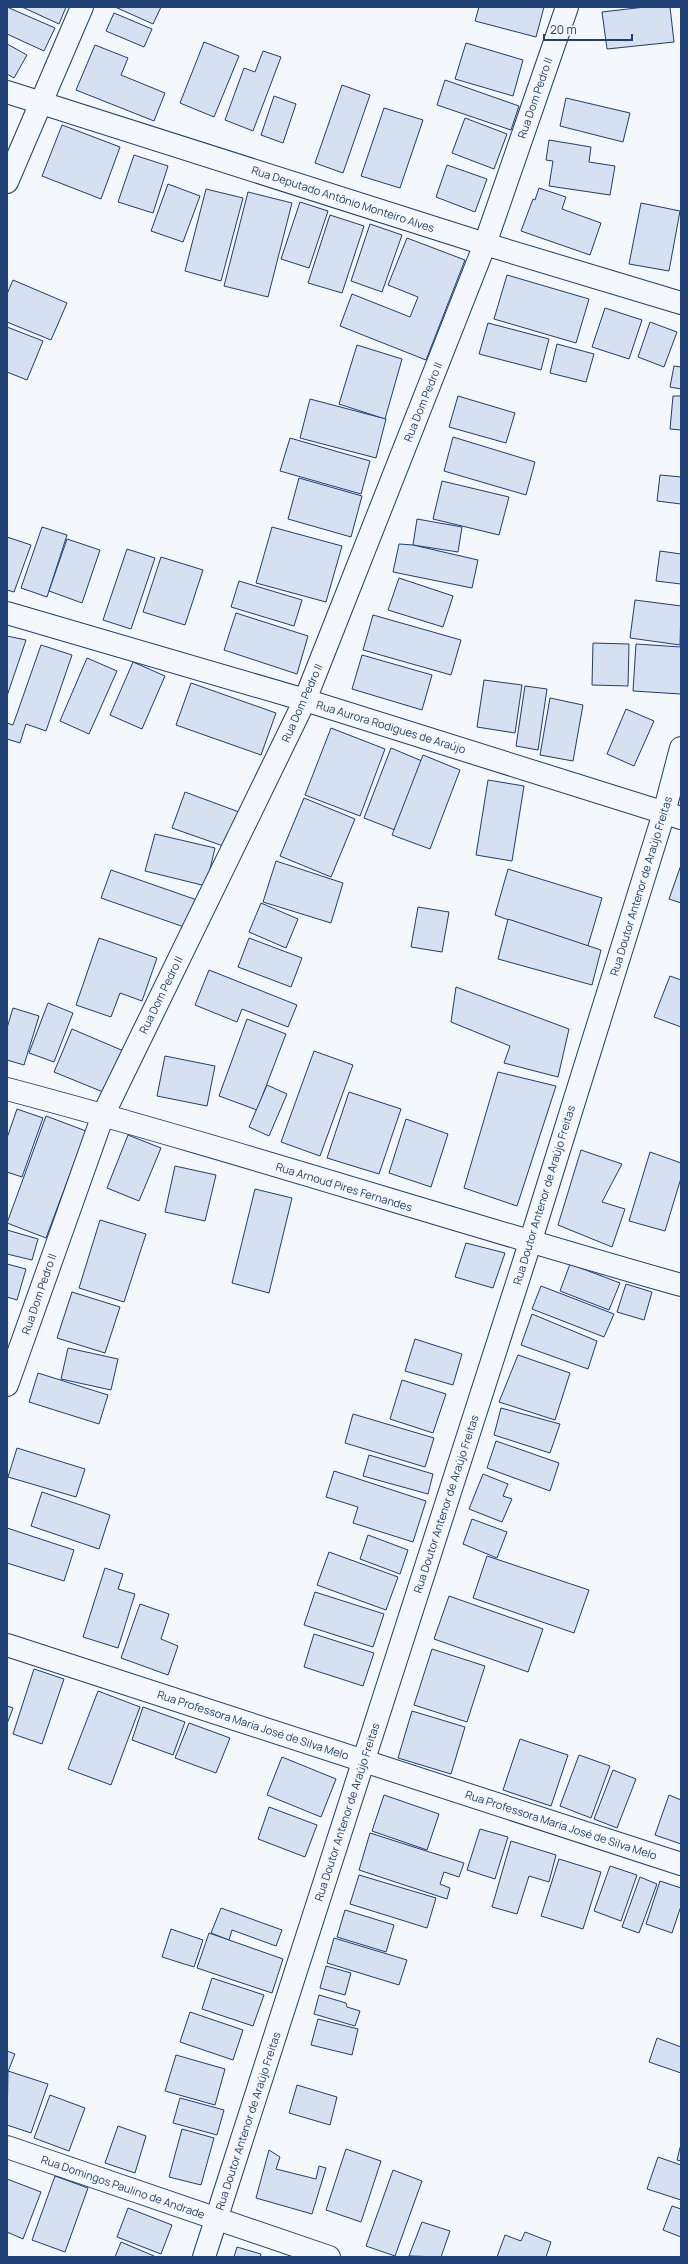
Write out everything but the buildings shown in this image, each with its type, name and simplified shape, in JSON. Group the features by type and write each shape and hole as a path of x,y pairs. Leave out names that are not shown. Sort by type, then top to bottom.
{"street":[{"path":"7,182 82,7"},
{"name":"Rua Dom Pedro II","path":"7,1385 103,1115 305,700 485,244 567,7"},
{"name":"Rua Deputado Antônio Monteiro Alves","path":"7,92 485,244 681,303"},
{"name":"Rua Aurora Rodigues de Araújo","path":"7,613 305,700 673,816"},
{"name":"Rua Doutor Antenor de Araújo Freitas","path":"204,2257 530,1243 673,816 681,748"},
{"name":"Rua Arnoud Pires Fernandes","path":"7,1089 103,1115 530,1243 681,1285"},
{"name":"Rua Professora Maria José de Silva Melo","path":"7,1645 681,1864"},
{"name":"Rua Domingos Paulino de Andrade","path":"7,2147 329,2257"}]}
